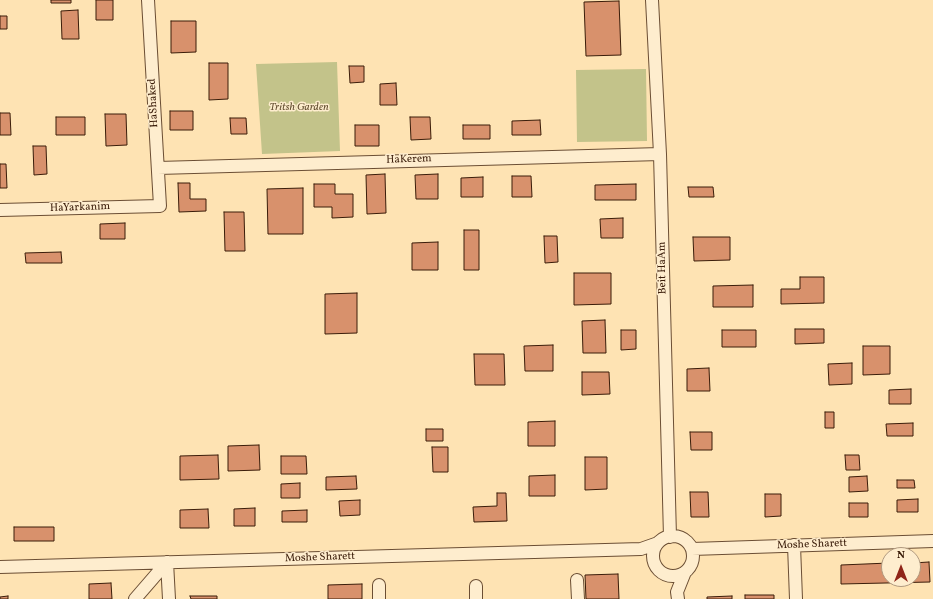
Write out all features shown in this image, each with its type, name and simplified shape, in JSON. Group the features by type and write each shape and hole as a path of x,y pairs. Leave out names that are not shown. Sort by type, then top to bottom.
{"street":[{"name":"HaShaked","path":"148,0 160,206"},
{"name":"Beit HaAm","path":"652,0 660,154 670,536"},
{"name":"HaKerem","path":"158,168 660,154"},
{"name":"HaYarkanim","path":"0,210 160,206"},
{"path":"661,572 666,575 673,576 685,572 690,567 692,561 692,548 683,539 676,536 670,536 658,543 653,554 656,567 661,572 670,581 678,595"},
{"name":"Moshe Sharett","path":"692,548 933,541"},
{"name":"Moshe Sharett","path":"0,567 641,549 658,543"},
{"path":"794,545 796,599"},
{"path":"641,549 654,561"},
{"path":"135,599 167,562"},
{"path":"167,562 169,599"},
{"path":"678,595 685,572"},
{"path":"577,580 578,599"},
{"path":"378,599 379,585"},
{"path":"476,586 476,599"}],"green space":[{"name":"Tritsh Garden","path":"337,62 340,151 262,154 256,64"},
{"path":"646,69 647,141 577,142 576,70"}],"building":[{"path":"51,0 71,0 71,3 51,3"},
{"path":"96,0 113,0 113,20 96,20"},
{"path":"619,1 621,55 586,56 584,2"},
{"path":"78,10 79,39 62,39 61,11"},
{"path":"0,16 7,16 7,29 0,29"},
{"path":"171,21 196,21 196,52 171,53"},
{"path":"209,63 228,63 228,99 209,100"},
{"path":"349,66 364,66 364,82 350,83"},
{"path":"396,83 397,105 380,105 380,84"},
{"path":"170,111 193,111 193,130 170,130"},
{"path":"0,113 10,113 11,135 0,135"},
{"path":"105,114 126,114 127,145 106,146"},
{"path":"56,117 85,117 85,135 56,135"},
{"path":"410,117 430,117 431,139 411,140"},
{"path":"230,118 246,118 247,134 231,134"},
{"path":"540,120 541,135 512,135 512,121"},
{"path":"355,125 379,125 379,146 355,146"},
{"path":"463,125 490,125 490,139 463,139"},
{"path":"33,146 46,146 47,174 34,175"},
{"path":"0,164 6,164 7,188 0,188"},
{"path":"385,174 386,213 367,214 366,175"},
{"path":"438,174 438,199 416,199 415,175"},
{"path":"512,176 531,176 532,197 512,197"},
{"path":"483,177 483,197 461,197 461,178"},
{"path":"178,183 190,183 190,199 206,199 206,211 179,212"},
{"path":"314,184 335,184 335,194 353,194 353,217 332,218 332,207 314,207"},
{"path":"636,184 636,200 595,200 595,185"},
{"path":"688,187 713,187 714,197 689,197"},
{"path":"303,188 303,234 268,234 267,189"},
{"path":"224,212 244,212 245,251 225,251"},
{"path":"623,218 623,238 601,238 600,219"},
{"path":"125,223 125,239 100,239 100,224"},
{"path":"464,230 479,230 479,270 464,270"},
{"path":"544,236 557,236 558,262 545,263"},
{"path":"693,237 730,237 730,260 694,261"},
{"path":"438,242 438,270 412,270 412,243"},
{"path":"61,252 62,263 26,263 25,253"},
{"path":"574,273 611,273 611,304 574,305"},
{"path":"800,277 824,277 824,303 781,304 781,289 800,289"},
{"path":"753,285 753,307 713,307 713,286"},
{"path":"357,293 357,333 325,334 325,294"},
{"path":"605,320 606,353 583,353 582,321"},
{"path":"795,329 824,329 824,343 795,344"},
{"path":"621,330 636,330 636,349 621,350"},
{"path":"722,330 756,330 756,347 722,347"},
{"path":"553,345 553,371 525,371 524,346"},
{"path":"863,346 890,346 890,374 863,375"},
{"path":"474,354 504,354 505,385 475,385"},
{"path":"852,363 852,384 829,385 828,364"},
{"path":"709,368 710,391 687,391 687,369"},
{"path":"582,372 609,372 610,394 582,395"},
{"path":"911,389 911,404 889,404 889,390"},
{"path":"825,412 834,412 834,428 825,428"},
{"path":"555,421 555,446 528,446 528,422"},
{"path":"913,423 913,436 887,436 886,424"},
{"path":"426,429 443,429 443,441 426,441"},
{"path":"690,432 712,432 712,450 691,450"},
{"path":"259,445 260,470 228,471 228,446"},
{"path":"432,447 448,447 448,472 433,472"},
{"path":"218,455 219,479 180,480 180,456"},
{"path":"845,455 859,455 860,470 846,470"},
{"path":"281,456 306,456 307,474 281,474"},
{"path":"585,457 607,457 607,489 585,490"},
{"path":"555,475 555,496 529,496 529,476"},
{"path":"356,476 357,489 326,490 326,477"},
{"path":"867,476 868,491 849,492 849,477"},
{"path":"897,480 914,480 915,488 897,488"},
{"path":"300,483 300,498 281,498 281,484"},
{"path":"690,492 708,492 709,517 691,517"},
{"path":"497,493 506,493 507,521 474,522 473,507 497,506"},
{"path":"765,494 781,494 781,516 765,517"},
{"path":"918,499 918,512 897,512 897,500"},
{"path":"360,500 360,515 340,516 339,501"},
{"path":"849,503 868,503 868,517 849,517"},
{"path":"255,508 255,526 234,526 234,509"},
{"path":"208,509 209,528 180,528 180,510"},
{"path":"307,510 307,522 282,522 282,511"},
{"path":"14,527 54,527 54,541 14,541"},
{"path":"921,562 929,562 930,582 921,582"},
{"path":"881,563 881,583 841,584 841,565"},
{"path":"618,574 619,599 586,599 585,575"},
{"path":"111,583 112,599 89,599 89,584"},
{"path":"362,584 362,599 328,599 328,585"},
{"path":"745,595 774,595 774,599 745,599"},
{"path":"8,596 8,599 0,599 0,597"},
{"path":"190,596 217,596 217,599 191,599"},
{"path":"732,596 732,599 707,599 707,597"}]}
